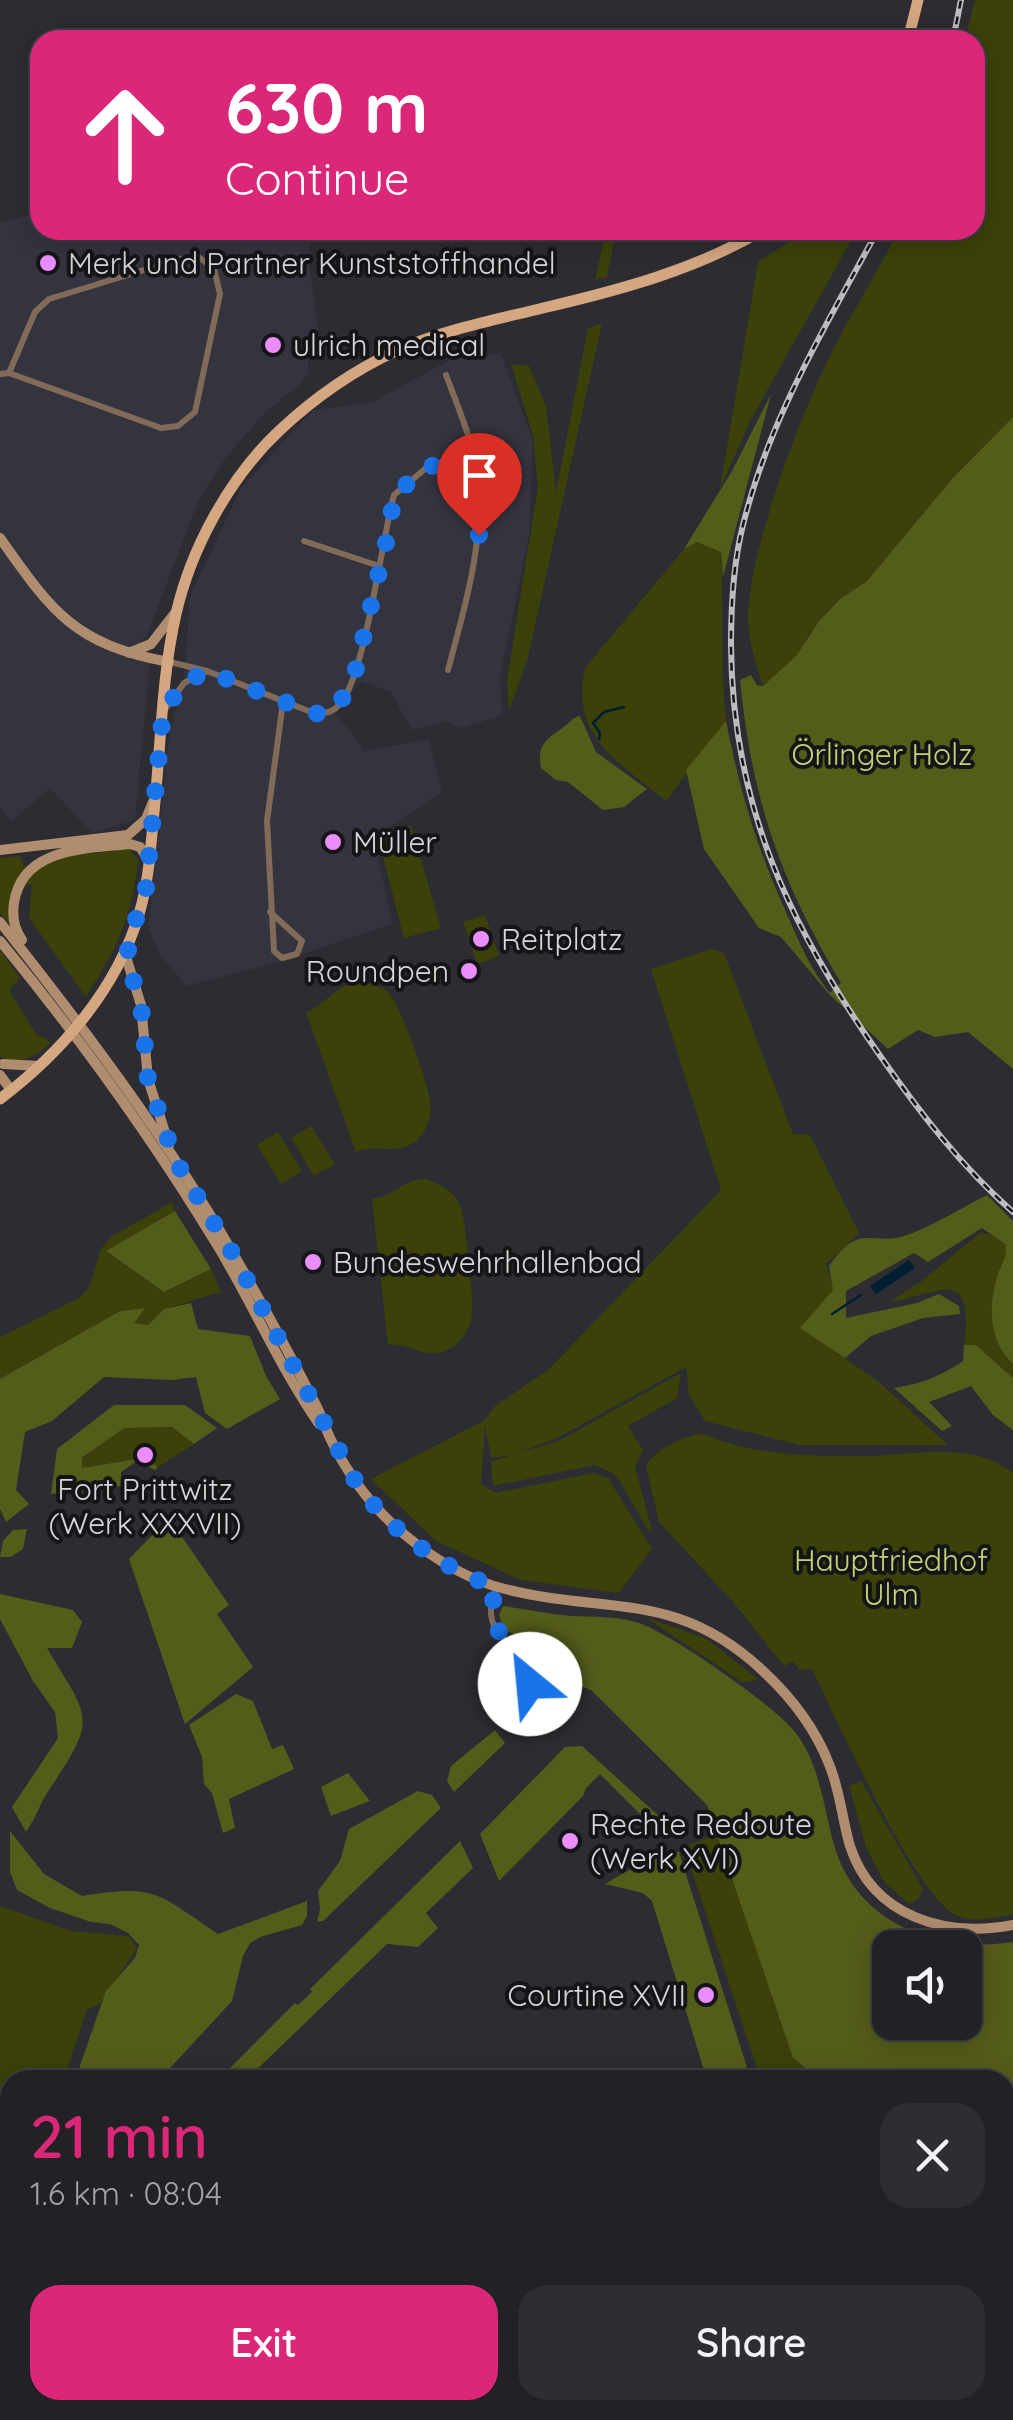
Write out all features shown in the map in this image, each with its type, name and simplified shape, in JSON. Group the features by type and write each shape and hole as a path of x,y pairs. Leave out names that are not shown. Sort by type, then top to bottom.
{"main road":[{"path":"910,30 918,0"},
{"path":"0,1099 39,1066 88,1014 129,941 146,888 176,612 197,552 235,484 277,433 339,382 398,350 475,324 643,283 702,262 744,240"},
{"path":"0,538 42,597 68,623 97,642 169,662"},
{"path":"130,654 151,644 176,612"},
{"path":"128,835 146,819 155,797"},
{"path":"0,850 128,835 152,836"},
{"path":"58,1004 16,933 13,907 24,877 45,858 78,850 130,844 140,847 149,861"},
{"path":"0,922 175,1160 233,1254 318,1408 329,1437"},
{"path":"0,941 58,1004"},
{"path":"129,941 127,960 141,1014 153,1099 175,1160"},
{"path":"98,1056 220,1249 312,1413 360,1489 391,1523 446,1564 496,1587 659,1612 728,1642 771,1679 812,1730 833,1773 853,1853 884,1898 907,1914 940,1926 981,1929 1013,1924"},
{"path":"1,1067 39,1066"},
{"path":"1,1067 15,1087"}],"street":[{"path":"200,258 214,269 220,294 195,412 178,426 161,428 137,421 4,374 35,312 48,299 180,259 200,258"},
{"path":"446,375 472,449 480,499 478,543 448,670"},
{"path":"169,662 207,671 320,714 329,712 343,701 354,677 394,495 425,469 472,449"},
{"path":"304,541 379,566"},
{"path":"163,712 184,683 207,671"},
{"path":"270,912 302,941 296,954 282,958 274,951 270,912 267,821 282,702"},
{"path":"496,1587 491,1605 493,1622 531,1670 530,1684 521,1696"}],"shaded area":[{"path":"30,214 30,240 310,240 309,264 320,345 308,353 308,372 301,383 267,411 228,454 199,499 147,635 130,653 150,659 135,820 92,833 50,788 11,821 0,808 0,223"},
{"path":"501,354 533,441 529,535 500,677 502,715 461,728 446,721 412,730 390,691 360,681 336,713 364,751 429,739 442,792 374,837 392,924 279,962 186,986 159,953 148,926 170,729 184,683 190,596 241,488 313,410 373,402 459,355"}],"green space":[{"path":"975,0 1013,0 1013,417 951,480 867,581 840,599 819,621 797,655 763,686 748,620 756,559 790,450 829,358 893,240 985,240 985,30 968,30"},
{"path":"604,240 614,240 607,277 595,280"},
{"path":"792,240 851,240 750,421 720,489 758,262"},
{"path":"602,323 528,657 509,711 507,680 538,487 533,435 511,364 529,366 546,406 556,492 588,328"},
{"path":"771,394 723,577 721,552 697,542 684,549 732,471"},
{"name":"Örlinger Holz","path":"1013,417 1013,1069 968,1032 935,1037 918,1030 888,1049 829,994 781,937 759,928 704,849 686,770 726,721 743,795 766,864 805,954 830,993 841,983 801,909 772,838 752,763 740,680 751,675 757,685 763,686 797,655 819,621 840,599 867,581 951,480"},
{"path":"697,542 721,552 726,721 666,801 602,746 584,712 582,692 585,668 684,549"},
{"path":"580,716 596,752 647,789 624,807 603,810 568,782 556,780 541,768 540,753 545,742"},
{"path":"411,825 441,928 404,938 378,837"},
{"path":"130,849 138,860 127,916 86,997 29,918 32,884 25,886 9,924 0,913 0,858 20,856 24,867 59,857"},
{"name":"Reitplatz","path":"485,915 499,956 477,964 463,922"},
{"path":"711,949 724,953 793,1134 810,1135 859,1233 826,1264 834,1290 801,1328 879,1382 948,1445 799,1445 705,1421 689,1395 686,1367 555,1439 516,1453 557,1442 681,1373 677,1398 628,1426 643,1450 635,1467 652,1530 649,1532 619,1480 595,1465 493,1486 491,1462 512,1455 491,1458 485,1426 481,1484 496,1493 593,1473 608,1478 652,1549 619,1593 521,1580 436,1541 371,1479 485,1420 495,1406 548,1370 721,1190 651,969"},
{"path":"0,950 20,978 9,990 36,1034 51,1042 21,1060 0,1056"},
{"path":"360,981 382,988 393,1000 428,1090 428,1124 412,1144 397,1149 356,1152 306,1012 344,986"},
{"path":"311,1126 335,1164 314,1176 291,1138"},
{"path":"278,1132 302,1171 281,1184 257,1145"},
{"path":"423,1179 444,1188 460,1205 471,1282 468,1328 454,1346 435,1353 388,1345 372,1199"},
{"path":"987,1195 1013,1221 1013,1364 999,1345 992,1322 1005,1244 982,1228 928,1262 914,1253 846,1291 846,1318 917,1303 939,1294 959,1306 960,1314 923,1318 871,1336 845,1358 800,1328 833,1290 829,1266 850,1243 910,1234"},
{"path":"172,1202 175,1211 107,1252 164,1292 211,1269 221,1292 164,1309 148,1325 133,1323 144,1308 120,1311 0,1379 0,1337 81,1297 90,1285 101,1249 111,1237"},
{"path":"175,1211 211,1269 164,1292 106,1251"},
{"path":"980,1233 999,1238 1007,1249 992,1312 999,1345 1013,1364 1013,1378 976,1345 964,1345 964,1303 958,1294 937,1291 888,1303"},
{"path":"191,1303 198,1329 250,1336 280,1399 227,1429 205,1413 196,1377 104,1377 52,1421 25,1432 16,1490 29,1504 6,1522 0,1509 0,1379 120,1311 145,1308 134,1323 148,1325 164,1309"},
{"path":"964,1345 976,1345 1013,1378 1013,1430 993,1415 971,1386 929,1402 952,1426 942,1431 894,1388 922,1382 955,1366 963,1361"},
{"path":"114,1405 185,1405 217,1428 194,1444 172,1427 124,1428 82,1458 82,1468 142,1458 158,1467 155,1470 137,1461 121,1472 121,1486 51,1494 57,1449"},
{"path":"172,1427 194,1444 158,1467 142,1458 81,1468 82,1459 123,1428"},
{"name":"Hauptfriedhof Ulm","path":"704,1434 743,1447 802,1455 961,1453 979,1456 1013,1473 1013,1914 968,1919 954,1914 937,1899 877,1802 812,1669 799,1670 793,1661 784,1666 734,1603 659,1522 646,1466 671,1444"},
{"path":"169,1518 229,1605 217,1614 253,1667 185,1724 129,1559"},
{"path":"27,1529 23,1549 11,1557 0,1557 3,1541 13,1530"},
{"path":"0,1594 73,1610 82,1622 72,1648 47,1648 79,1705 81,1732 26,1832 12,1807 58,1738 55,1712 33,1681 0,1619"},
{"path":"503,1606 605,1617 654,1629 697,1655 784,1720 811,1760 837,1854 849,1879 865,1900 908,1930 872,1930 872,2040 982,2040 982,1944 1013,1942 1013,2070 808,2070 793,2058 707,1805 591,1690 573,1683 543,1711 532,1701 543,1671 564,1655 504,1630 499,1615"},
{"path":"645,1617 707,1639 759,1680 742,1682"},
{"path":"236,1694 253,1701 272,1749 283,1745 294,1769 229,1799 235,1828 223,1833 212,1793 204,1784 202,1757 189,1725"},
{"path":"495,1730 505,1743 454,1792 447,1781 451,1766"},
{"path":"582,1746 661,1818 653,1827 600,1774 499,1881 480,1834 565,1747"},
{"path":"348,1773 370,1801 331,1816 321,1787"},
{"path":"861,1781 923,1889 918,1899 909,1904 884,1882 866,1847 849,1786"},
{"path":"418,1791 432,1795 441,1808 323,1921 317,1922 318,1891 340,1861 349,1829"},
{"path":"10,1831 44,1874 82,1896 127,1891 155,1895 218,1934 307,1901 307,1916 302,1925 250,1943 232,2001 168,2070 78,2070 106,1991 135,1958 139,1945 128,1933 110,1924 50,1908 17,1890 10,1872"},
{"path":"718,1834 793,2058 808,2070 758,2070 684,1847"},
{"path":"460,1841 473,1868 426,1913 438,1928 418,1947 387,1944 256,2070 228,2070 295,2003 298,2005 312,1992 310,1989"},
{"path":"660,1852 679,1852 748,2070 704,2070 652,1901 643,1893 605,1884"},
{"path":"0,1906 71,1931 128,1936 137,1948 100,2004 87,2009 67,2070 0,2070"}],"water":[{"path":"909,1260 915,1268 876,1294 870,1286"}],"waterway":[{"path":"599,739 600,733 593,723 604,712 624,707"},
{"path":"832,1314 861,1295"}],"railway":[{"path":"955,30 961,0"},
{"path":"872,240 783,410 754,486 733,585 734,704 755,812 772,863 819,961 926,1119 976,1177 1013,1212"}],"place":[{"name":"Merk und Partner Kunststoffhandel","path":"48,263"},
{"name":"ulrich medical","path":"273,345"},
{"name":"Müller","path":"333,842"},
{"name":"Reitplatz","path":"481,939"},
{"name":"Roundpen","path":"469,971"},
{"name":"Bundeswehrhallenbad","path":"313,1262"},
{"name":"Fort Prittwitz (Werk XXXVII)","path":"145,1455"},
{"name":"Rechte Redoute (Werk XVI)","path":"570,1841"},
{"name":"Courtine XVII","path":"706,1995"}],"route":[{"path":"479,535 480,499 472,449 425,469 394,495 354,677 337,708 320,714 310,712 207,671 184,683 163,712 146,888 127,960 141,1005 148,1079 175,1160 233,1254 318,1408 329,1437 356,1482 391,1523 438,1559 496,1587 491,1605 493,1622 503,1638 528,1662 530,1684"}]}
